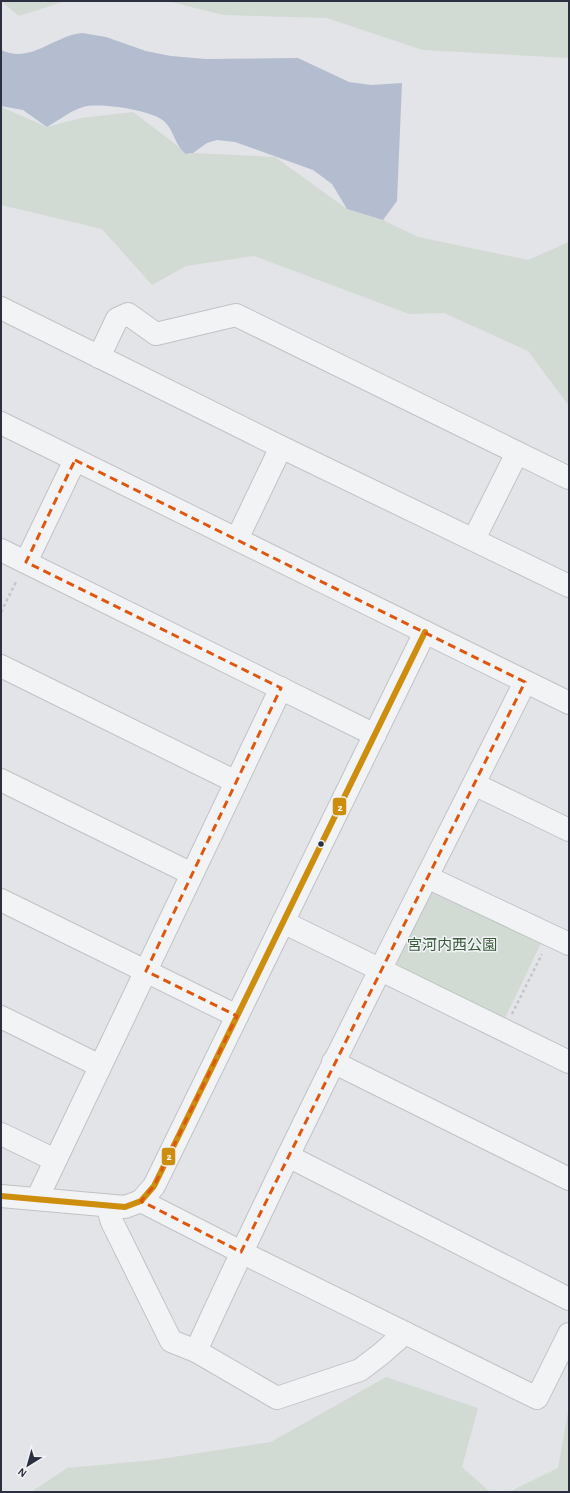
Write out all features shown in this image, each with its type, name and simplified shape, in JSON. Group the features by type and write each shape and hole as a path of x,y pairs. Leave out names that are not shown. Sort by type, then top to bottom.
{"street":[{"path":"1,308 281,447 569,586"},
{"path":"99,357 117,319 128,314 156,334 236,315 569,478"},
{"path":"1,424 569,703"},
{"path":"237,539 281,447"},
{"path":"474,539 517,453"},
{"path":"26,562 75,460"},
{"path":"1,550 375,735"},
{"path":"1,1196 125,1207 141,1200 154,1186 425,632"},
{"path":"1,666 236,782"},
{"path":"196,1351 241,1252 333,1062 428,877 525,682"},
{"path":"37,1199 281,688"},
{"path":"1,780 192,874"},
{"path":"474,784 569,830"},
{"path":"428,877 560,940"},
{"path":"1,900 237,1016"},
{"path":"283,922 569,1062"},
{"path":"1,1017 100,1066"},
{"path":"333,1062 569,1179"},
{"path":"1,1134 55,1160"},
{"path":"288,1156 569,1299"},
{"path":"141,1200 241,1252 537,1398 569,1334"},
{"path":"107,1206 112,1222 171,1341 196,1351 277,1398 360,1370 405,1333"}],"path":[{"path":"1,612 26,562"},
{"path":"504,1030 560,940"}],"highlighted area":[{"path":"75,460 525,682 241,1252 141,1201 154,1186 237,1016 146,971 281,688 26,562"}],"green space":[{"path":"1,1 66,1 19,16"},
{"path":"167,1 569,1 569,58 423,50 327,18 223,15"},
{"path":"1,107 47,127 81,118 133,112 189,155 193,153 275,157 347,209 383,220 418,237 528,260 569,242 569,406 528,351 444,313 409,314 254,256 186,266 152,285 102,229 1,205"},
{"name":"宮河内西公園","path":"440,889 542,941 504,1020 399,969 395,955 427,893"},
{"path":"386,1377 478,1408 462,1467 490,1492 31,1492 67,1468 154,1460 271,1442"},
{"path":"569,1406 569,1492 509,1492 558,1468"}],"water":[{"path":"82,33 106,37 146,51 171,56 206,59 298,58 349,82 371,85 402,83 397,201 383,220 347,209 332,184 313,170 235,142 217,140 207,143 193,153 186,154 179,147 164,121 148,113 137,110 112,106 83,107 69,113 47,127 23,110 1,106 1,50 22,54 32,52 71,35"}],"transit line":[{"name":"2","path":"1,1196 125,1207 141,1201 154,1186 425,632"}]}
